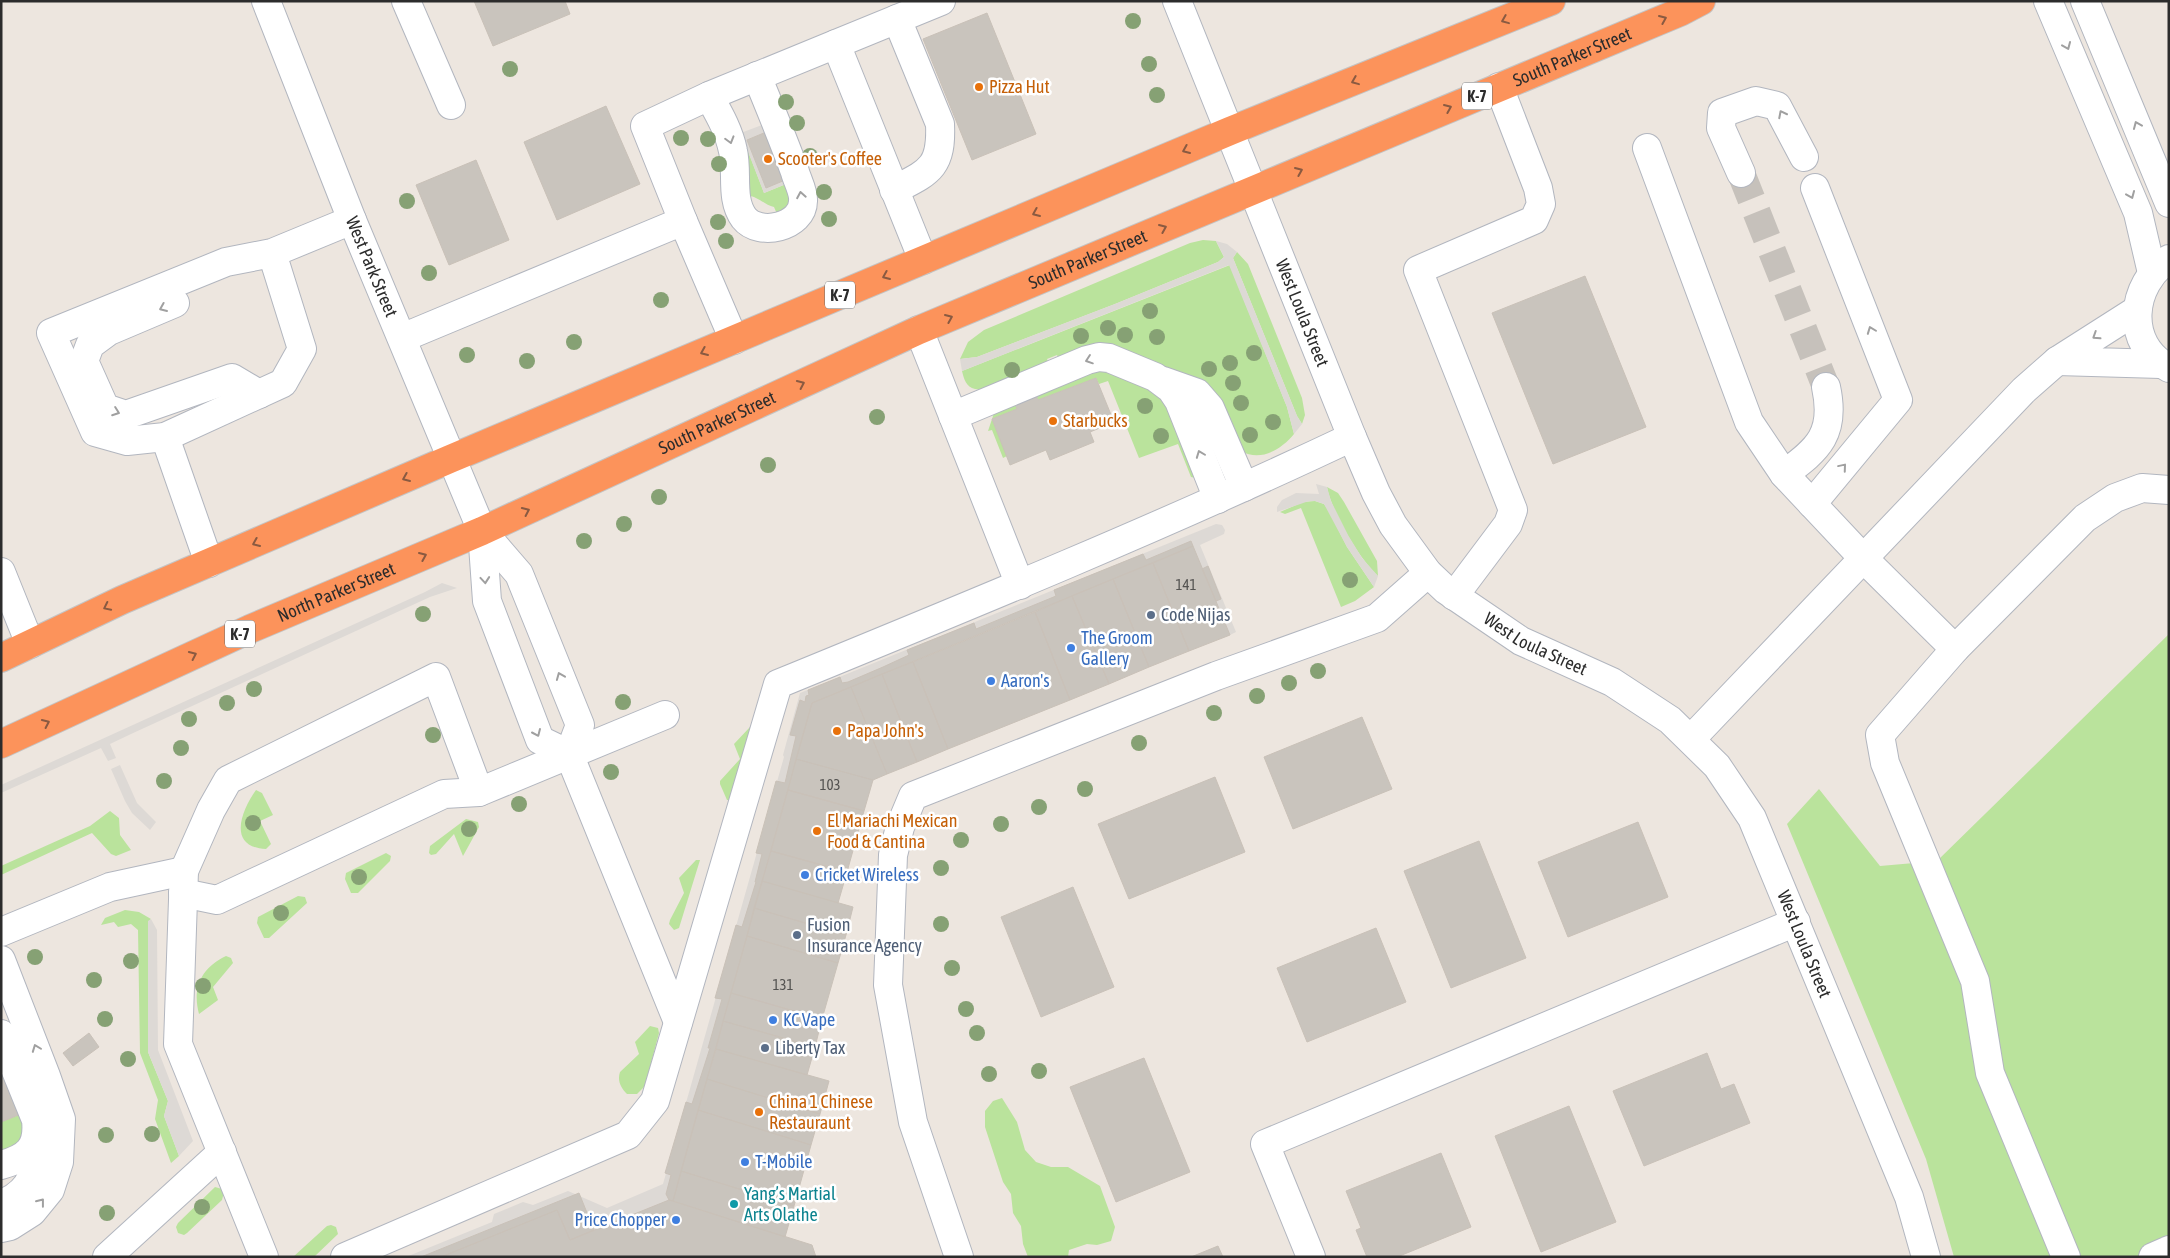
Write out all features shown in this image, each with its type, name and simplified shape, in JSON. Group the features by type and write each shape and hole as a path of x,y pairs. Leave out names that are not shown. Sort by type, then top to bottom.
{"highway":[{"name":"K-7","path":"1,658 122,600 450,459 1230,131 1551,1"},
{"name":"South Parker Street","path":"482,531 919,330 1701,1"},
{"name":"North Parker Street","path":"1,744 250,629 482,531"}],"street":[{"name":"West Park Street","path":"266,1 352,220 450,459 482,531"},
{"path":"406,1 451,105"},
{"path":"734,340 645,126 709,96 941,1"},
{"name":"West Loula Street","path":"1178,1 1352,437 1376,493 1393,525 1428,572 1454,596 1520,641 1612,682 1670,720 1717,766 1752,818 1909,1197 1926,1257"},
{"path":"2048,1 2160,266 2141,290 2137,310 2139,330 2147,349 2165,366"},
{"path":"2085,1 2169,203"},
{"path":"894,190 926,173 933,164 938,152 940,137 940,124 897,19"},
{"path":"836,44 923,260"},
{"path":"709,96 722,118 731,144 735,169 736,198 744,217 751,225 764,228 784,224 792,220 800,212 804,200 757,76"},
{"path":"1454,596 1508,524 1513,510 1418,270 1534,220 1541,204 1538,188 1499,87"},
{"path":"1741,173 1721,128 1722,114 1756,101 1778,106 1804,157"},
{"path":"1647,148 1749,422 1784,474 1863,558 1955,649"},
{"path":"1812,504 1898,400 1815,188"},
{"path":"272,253 302,349 283,383 165,437 127,441 95,432 51,333 226,262 272,253 352,220"},
{"path":"402,338 683,221"},
{"path":"226,262 218,285 109,331 90,345 84,361 105,408 126,415 232,378 258,394"},
{"path":"1691,739 2024,390 2057,362 2137,310"},
{"path":"919,330 1020,584"},
{"path":"953,416 1099,357 1110,358 1163,381 1197,393 1210,408 1244,487"},
{"path":"2057,362 2165,366"},
{"path":"1163,381 1179,401 1218,499"},
{"path":"1784,474 1808,456 1819,443 1828,426 1830,406 1826,387"},
{"path":"165,437 209,563"},
{"path":"345,1257 389,1247 628,1135 655,1101 778,684 1020,584 1218,499 1352,437"},
{"path":"2066,1257 1990,1073 1975,981 1885,763 1880,735 1955,649 2086,518 2115,498 2142,488 2169,490"},
{"path":"482,531 487,601 540,740 569,754 678,1022"},
{"path":"482,531 519,574 580,725 569,754"},
{"path":"1,572 30,644"},
{"path":"959,1257 914,1122 888,984 894,855 900,827 913,796 1216,676 1376,618 1428,572"},
{"path":"264,1257 178,1044 184,882 211,810 228,780 436,677 479,792"},
{"path":"1,932 110,887 184,882 217,900 444,794 479,792 665,715"},
{"path":"1311,1257 1265,1144 1796,922"},
{"path":"1,1228 32,1212 50,1190 60,1162 60,1118 46,1076 2,963"},
{"path":"1,1034 36,1120 37,1130 37,1160 28,1185 18,1196 1,1204"},
{"path":"1,1165 28,1153 34,1145 37,1130"},
{"path":"107,1257 222,1152"},
{"path":"2152,1257 2169,1250"}],"green space":[{"path":"745,143 764,193 791,182 792,193 790,201 777,214 774,207 754,197 747,196"},
{"path":"1203,240 1216,241 1224,257 1218,262 1115,304 977,357 960,359 968,342 984,330 1190,243"},
{"path":"1237,252 1248,264 1302,398 1305,415 1302,424 1297,416 1233,258"},
{"path":"1230,265 1287,407 1294,434 1283,445 1270,453 1255,455 1241,451 1211,389 1060,361 1057,355 1047,359 1050,366 1012,381 981,389 975,389 967,385 962,371"},
{"path":"1103,368 1161,392 1196,478 1191,477 1178,444 1139,458 1108,381 1099,384 1096,378 1038,400 1036,394"},
{"path":"1015,403 1017,409 992,419 994,413"},
{"path":"992,419 1007,456 1003,458 992,430 988,431"},
{"path":"1327,487 1338,493 1344,502 1377,561 1378,576 1363,559 1347,534 1334,509"},
{"path":"1315,501 1324,504 1329,511 1347,547 1374,587 1355,601 1341,607 1301,508 1285,514 1280,512 1303,502"},
{"path":"2169,634 2169,1257 1954,1257 1926,1159 1787,824 1819,789 1880,866 1937,861"},
{"path":"750,727 753,727 730,800 727,800 720,781 740,759 734,744"},
{"path":"256,790 262,793 273,815 260,821 271,844 266,849 254,847 246,842 242,835 242,817"},
{"path":"110,811 119,818 120,835 131,850 116,856 111,854 92,833 1,875 1,866 90,826"},
{"path":"466,819 478,822 479,827 463,856 454,834 436,854 431,855 429,853 430,846"},
{"path":"386,853 391,856 390,861 358,893 351,893 345,879 346,873"},
{"path":"696,860 700,860 679,928 674,930 669,924 670,920 684,893 679,878"},
{"path":"298,896 305,897 307,903 269,938 264,938 257,923 258,917"},
{"path":"125,910 139,912 151,919 148,922 148,1052 168,1101 164,1116 179,1156 171,1163 155,1119 158,1100 140,1053 138,930 131,924 118,927 114,922 101,925 105,918"},
{"path":"226,956 231,958 233,963 213,987 218,1000 199,1014 197,996 200,980 210,966"},
{"path":"650,1026 658,1028 659,1033 645,1086 637,1094 627,1094 620,1084 620,1072 639,1054 635,1042"},
{"path":"1002,1098 1017,1122 1025,1150 1036,1162 1051,1167 1068,1167 1100,1186 1115,1227 1111,1241 1097,1245 1087,1244 1069,1250 1068,1257 1028,1257 1023,1244 1021,1226 1013,1213 1011,1194 1003,1182 985,1127 985,1111 993,1101"},
{"path":"24,1113 22,1138 14,1146 1,1153 1,1122"},
{"path":"215,1187 222,1189 224,1192 222,1200 187,1233 184,1235 178,1233 176,1227 178,1223"},
{"path":"327,1226 336,1227 338,1234 314,1257 293,1257"}],"shaded area":[{"path":"767,123 770,131 747,140 766,188 790,178 791,182 764,193 745,144 738,134"},
{"path":"1216,241 1227,244 1237,252 1233,258 1297,416 1302,424 1294,434 1287,407 1229,265 962,371 960,359 977,357 1218,262 1224,257"},
{"path":"1316,484 1327,487 1331,501 1348,535 1362,558 1378,576 1374,587 1347,547 1324,504 1309,501 1277,512 1277,507 1282,500 1296,493 1319,494"},
{"path":"1216,524 1222,525 1225,530 1224,534 1200,545 1236,632 1230,635 1193,547 812,703 673,1201 570,1240 441,1257 406,1257 492,1222 494,1214 523,1202 533,1205 568,1191 607,1208 663,1184 784,757 800,693"},
{"path":"442,583 457,588 430,597 110,744 116,758 108,761 101,748 1,793 1,785"},
{"path":"120,765 137,803 156,822 150,830 132,813 125,801 111,769"},
{"path":"151,919 157,930 158,1050 193,1141 179,1156 164,1116 168,1101 148,1052 148,921"}],"building":[{"path":"474,1 565,1 570,14 493,46"},
{"name":"Pizza Hut","path":"987,13 1036,134 972,160 923,39"},
{"path":"606,106 640,184 557,220 524,142"},
{"name":"Scooter's Coffee","path":"771,130 790,178 766,188 747,140"},
{"path":"476,160 509,240 449,265 416,185"},
{"path":"1585,276 1646,427 1553,464 1492,313"},
{"name":"Starbucks","path":"1096,378 1114,422 1090,432 1094,442 1050,460 1046,450 1010,465 992,419 1017,409 1014,401 1035,393 1038,400"},
{"path":"1191,541 1193,546 812,703 673,1201 669,1200 666,1194 671,1175 665,1173 686,1102 692,1104 710,1048 708,1048 722,999 715,998 736,925 742,927 756,882 762,854 756,853 776,781 785,783 796,736 790,735 800,700 805,702 806,696 809,695 808,690 840,677 842,683 848,682 909,655 907,650 974,623 976,629 1056,596 1054,590 1143,554 1146,560"},
{"path":"1193,546 1230,635 1189,651 1153,563"},
{"name":"Code Nijas","path":"1153,563 1189,651 1149,667 1113,579"},
{"path":"1208,566 1221,599 1216,601 1202,569"},
{"path":"1113,579 1149,667 1109,684 1072,596"},
{"name":"The Groom Gallery","path":"1072,596 1109,684 1070,700 1035,612"},
{"name":"Aaron's","path":"1035,612 1070,700 948,749 913,662"},
{"path":"913,662 948,749 917,762 882,674"},
{"path":"882,674 917,762 887,774 851,687"},
{"name":"Papa John's","path":"851,687 887,774 873,780 796,759 812,703"},
{"path":"1362,717 1392,789 1293,829 1264,757"},
{"path":"796,759 873,780 864,811 788,790"},
{"path":"1215,777 1245,852 1129,899 1098,824"},
{"name":"El Mariachi Mexican Food & Cantina","path":"788,790 864,811 847,872 771,851"},
{"path":"1638,822 1668,897 1568,937 1538,862"},
{"path":"1479,841 1526,958 1451,988 1404,871"},
{"name":"Cricket Wireless","path":"771,851 847,872 838,903 762,881"},
{"path":"762,881 853,907 846,935 754,908"},
{"path":"1073,887 1114,987 1041,1017 1001,917"},
{"name":"Fusion Insurance Agency","path":"754,908 846,935 838,963 747,936"},
{"path":"1376,928 1406,1002 1307,1042 1277,968"},
{"path":"747,936 838,963 822,1019 731,993"},
{"name":"KC Vape","path":"731,993 822,1019 815,1047 723,1021"},
{"name":"Liberty Tax","path":"723,1021 815,1047 807,1075 716,1049"},
{"path":"89,1033 99,1047 73,1066 63,1053"},
{"path":"716,1049 829,1081 820,1114 707,1079"},
{"path":"1,1053 26,1112 1,1122"},
{"path":"1707,1053 1721,1089 1734,1084 1750,1123 1644,1166 1613,1091"},
{"path":"1144,1058 1190,1172 1116,1202 1070,1087"},
{"name":"China 1 Chinese Restauraunt","path":"707,1079 820,1114 811,1145 698,1110"},
{"path":"1569,1106 1616,1222 1541,1252 1495,1136"},
{"name":"T-Mobile","path":"698,1110 811,1145 794,1206 681,1171"},
{"path":"1441,1153 1471,1227 1397,1257 1367,1257 1356,1230 1361,1228 1346,1191"},
{"name":"Yang’s Martial Arts Olathe","path":"681,1171 794,1206 785,1237 673,1201"},
{"path":"579,1193 594,1230 570,1240 557,1210 441,1257 421,1257"},
{"name":"Price Chopper","path":"669,1200 812,1245 816,1257 441,1257 557,1210 570,1240"},
{"path":"1218,1246 1223,1257 1191,1257"}],"tunnel":[{"path":"1741,173 1826,387"}],"place":[{"name":"Pizza Hut","path":"979,87"},
{"name":"Scooter's Coffee","path":"768,159"},
{"name":"Starbucks","path":"1053,421"},
{"name":"Code Nijas","path":"1151,615"},
{"name":"The Groom Gallery","path":"1071,648"},
{"name":"Aaron's","path":"991,681"},
{"name":"Papa John's","path":"837,731"},
{"name":"El Mariachi Mexican Food & Cantina","path":"817,831"},
{"name":"Cricket Wireless","path":"805,875"},
{"name":"Fusion Insurance Agency","path":"797,935"},
{"name":"KC Vape","path":"773,1020"},
{"name":"Liberty Tax","path":"765,1048"},
{"name":"China 1 Chinese Restauraunt","path":"759,1112"},
{"name":"T-Mobile","path":"745,1162"},
{"name":"Yang’s Martial Arts Olathe","path":"734,1204"},
{"name":"Price Chopper","path":"676,1220"}]}
